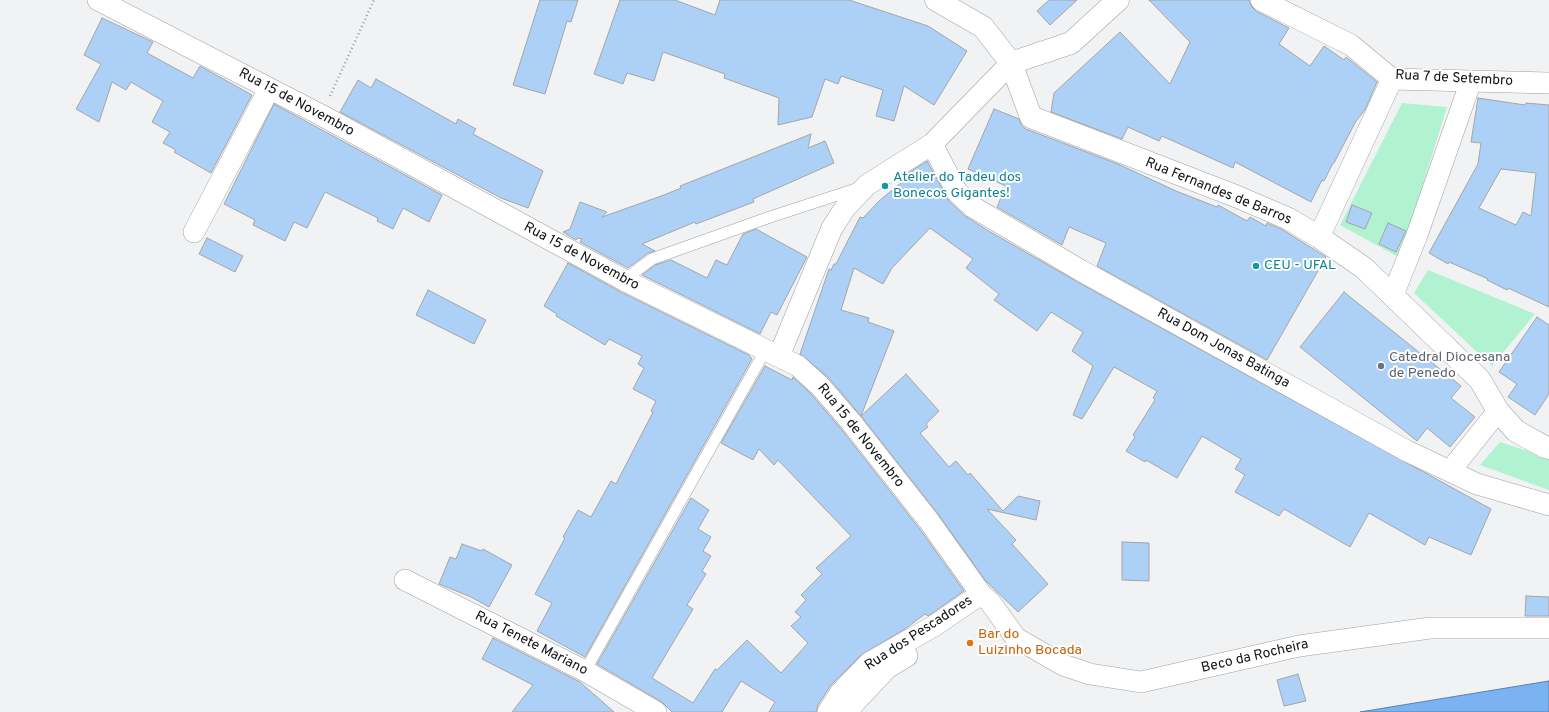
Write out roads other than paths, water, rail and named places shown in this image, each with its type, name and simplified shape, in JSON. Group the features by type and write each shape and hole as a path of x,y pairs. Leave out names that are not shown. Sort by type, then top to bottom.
{"main road":[{"name":"Rua Fernandes de Barros","path":"936,0 983,27 1011,63 1031,117 1238,197 1289,219 1319,237 1364,268 1480,380 1498,411 1516,431 1549,448"},
{"path":"1011,63 1071,43 1118,0"}],"street":[{"name":"Rua 15 de Novembro","path":"98,0 269,89 624,280 798,366 820,386 836,404 929,521 986,598"},
{"name":"Rua 7 de Setembro","path":"1261,0 1351,45 1392,79 1549,83"},
{"path":"772,354 832,228 845,208 867,186 932,144 1011,63"},
{"path":"1319,237 1392,79"},
{"path":"1393,295 1417,235 1471,81"},
{"path":"194,232 269,89"},
{"name":"Rua Dom Jonas Batinga","path":"932,144 957,192 973,207 1080,270 1400,448 1477,484 1549,505"},
{"path":"1450,471 1498,411"},
{"name":"Rua Tenete Mariano","path":"405,580 585,671 656,712"},
{"name":"Beco da Rocheira","path":"986,598 1016,638 1063,665 1090,674 1141,682 1299,646 1423,629 1549,628"},
{"name":"Rua dos Pescadores","path":"828,712 841,692 869,664 986,598"},
{"name":"Rua dos Pescadores","path":"846,712 887,668 986,598"}],"lane":[{"path":"624,280 652,259 770,217 867,186"},
{"path":"585,671 772,354"}],"water":[{"path":"1549,681 1549,712 1360,712"}],"place":[{"name":"Atelier do Tadeu dos Bonecos Gigantes!","path":"885,186"},
{"name":"CEU - UFAL","path":"1256,266"},
{"name":"Catedral Diocesana de Penedo","path":"1381,366"},
{"name":"Bar do Luizinho Bocada","path":"970,643"}]}
